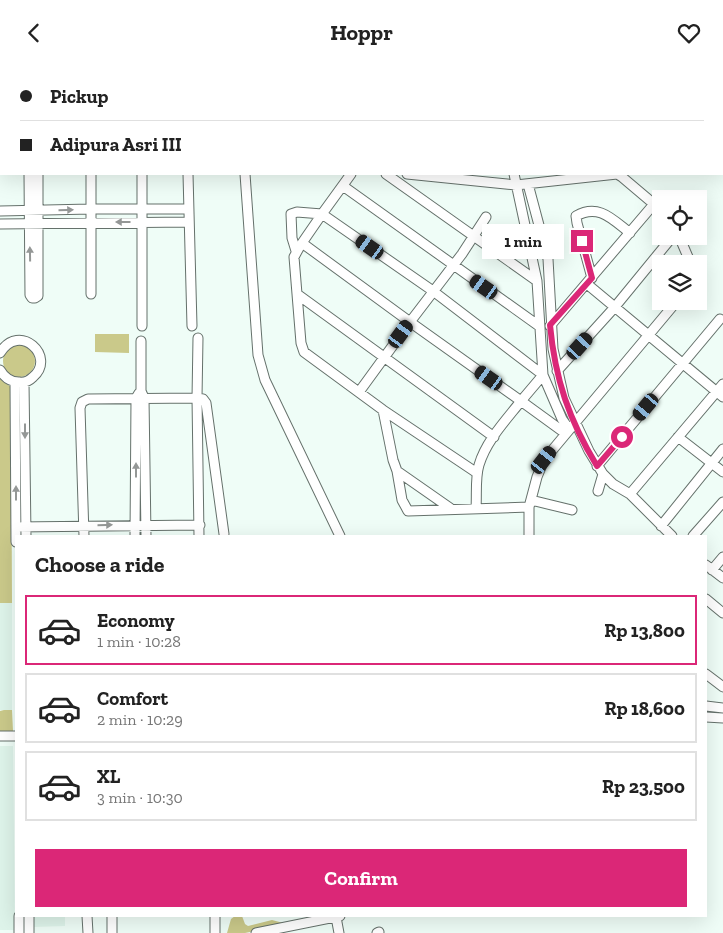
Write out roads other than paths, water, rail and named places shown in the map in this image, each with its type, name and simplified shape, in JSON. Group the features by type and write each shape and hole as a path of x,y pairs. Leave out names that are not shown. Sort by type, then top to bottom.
{"street":[{"path":"29,175 34,211"},
{"path":"34,223 30,295 35,298 38,295 34,211 38,175"},
{"path":"91,175 91,294"},
{"path":"142,175 142,326"},
{"path":"188,175 192,326"},
{"path":"245,175 258,355 261,368 340,535"},
{"path":"296,251 350,175"},
{"path":"387,175 537,281"},
{"path":"418,175 516,185 617,175 652,201"},
{"path":"514,175 537,281 543,375 562,419 603,474 613,484 630,494 671,535"},
{"path":"528,184 548,259 550,325 557,371 570,428"},
{"path":"343,187 539,326"},
{"path":"550,325 590,281 652,206"},
{"path":"0,211 189,209"},
{"path":"477,473 383,410 302,350 294,266 296,251 292,238 291,214 296,211 322,214 433,291 543,375"},
{"path":"630,233 604,213 586,212 576,216 590,281 614,308 720,394"},
{"path":"359,392 486,217"},
{"path":"0,224 91,222 189,223"},
{"path":"302,243 521,401 570,428"},
{"path":"557,371 614,308 666,245"},
{"path":"297,294 494,437"},
{"path":"529,535 530,504 536,477 544,460 670,310"},
{"path":"597,466 720,319"},
{"path":"198,338 199,535"},
{"path":"0,370 6,378 20,382 32,379 39,370 40,365 39,354 32,345 22,340 2,346"},
{"path":"135,535 141,341"},
{"path":"476,508 477,473 482,456 521,401 543,375"},
{"path":"18,535 21,527 20,382"},
{"path":"630,494 678,437 720,394 723,384"},
{"path":"140,396 146,535"},
{"path":"84,535 80,408 82,403 88,399 140,396 197,398 203,399 206,403 224,534"},
{"path":"383,410 403,503 408,511 530,504 572,510"},
{"path":"678,437 723,473"},
{"path":"661,526 723,449"},
{"path":"199,468 214,468"},
{"path":"397,471 450,508"},
{"path":"598,491 603,474"},
{"path":"694,535 723,502"},
{"path":"21,527 145,524 200,525"},
{"path":"21,527 25,535"},
{"path":"723,557 709,567 723,578"},
{"path":"707,600 723,613"},
{"path":"707,674 723,687"},
{"path":"707,706 723,708"},
{"path":"707,717 723,718"},
{"path":"0,736 15,736"},
{"path":"19,917 19,933"},
{"path":"29,917 29,933"},
{"path":"87,917 88,933"},
{"path":"112,917 112,933"},
{"path":"214,933 215,917"},
{"path":"256,933 338,917 339,933"}]}
